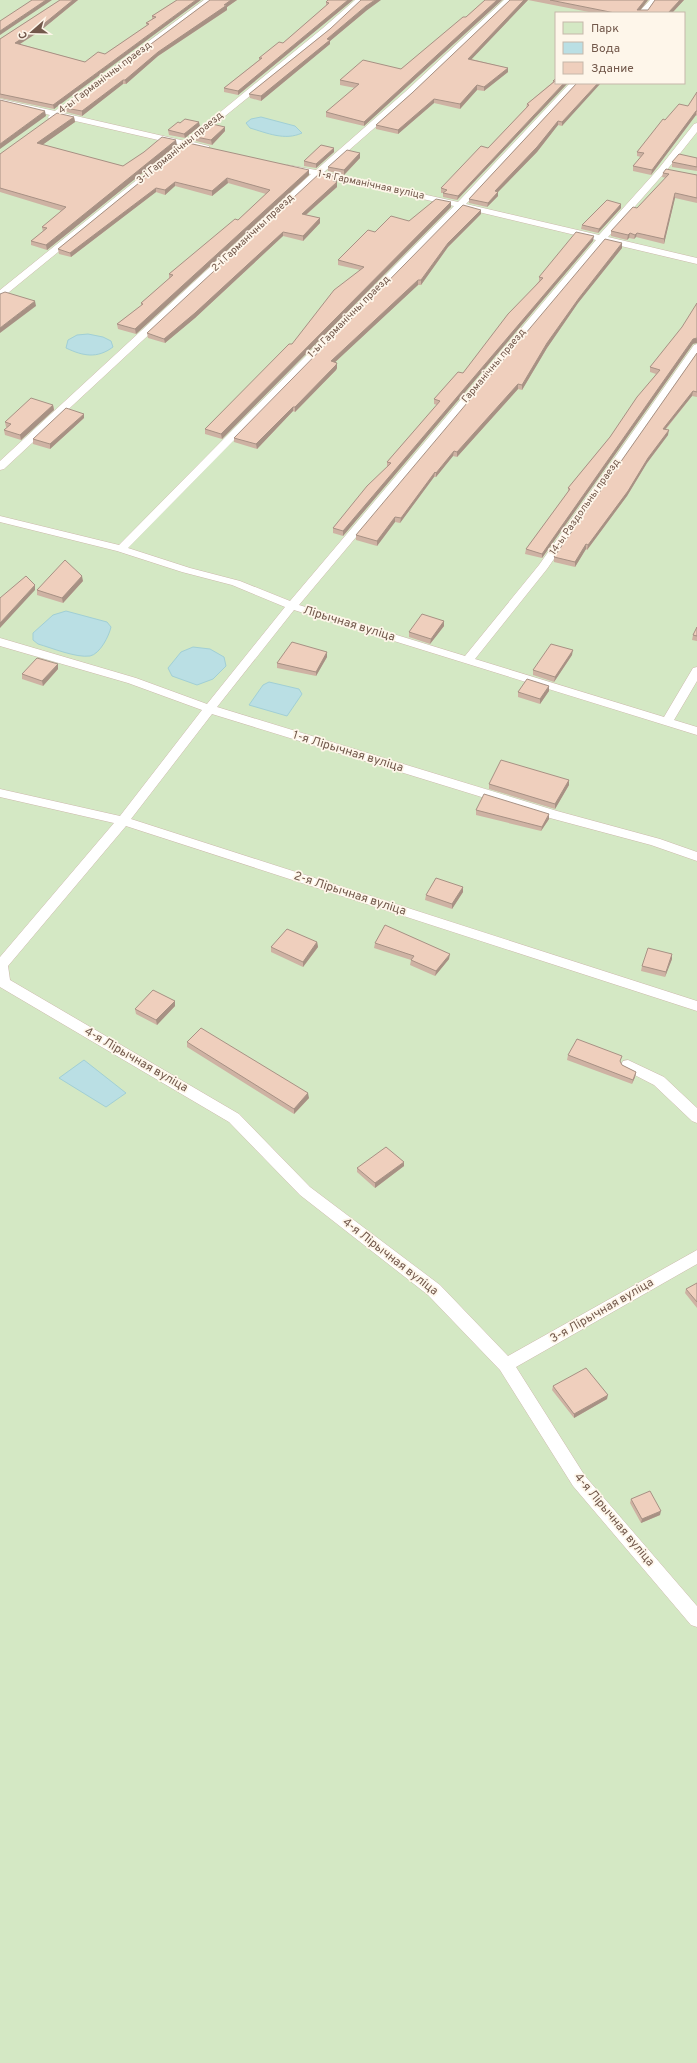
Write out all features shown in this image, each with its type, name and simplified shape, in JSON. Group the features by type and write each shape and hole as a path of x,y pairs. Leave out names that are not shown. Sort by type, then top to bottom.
{"lane":[{"name":"4-ы Гарманічны праезд","path":"44,123 209,0"},
{"name":"3-і Гарманічны праезд","path":"0,295 320,35 360,0"},
{"name":"2-і Гарманічны праезд","path":"0,466 318,173 408,94 508,0"},
{"path":"643,12 654,0"},
{"name":"1-ы Гарманічны праезд","path":"121,550 460,205 574,84"},
{"path":"0,101 217,150"},
{"name":"Гарманічны праезд","path":"4,983 1,964 122,821 208,709 292,606 601,239 663,169 697,126"},
{"name":"1-я Гарманічная вуліца","path":"279,164 697,261"},
{"path":"663,169 677,172"},
{"name":"14-ы Раздольны праезд","path":"467,661 543,567 697,347"},
{"name":"Лірычная вуліца","path":"0,519 121,550 186,570 236,583 292,606 467,661 697,730"},
{"name":"1-я Лірычная вуліца","path":"0,642 123,679 191,701 208,709 554,816 655,842 697,857"},
{"path":"667,721 697,671"},
{"name":"2-я Лірычная вуліца","path":"0,794 122,821 697,1006"},
{"name":"4-я Лірычная вуліца","path":"4,983 234,1118 305,1192 434,1290 506,1366 580,1481 697,1619"},
{"path":"628,1065 659,1081 697,1117"},
{"name":"3-я Лірычная вуліца","path":"506,1366 697,1256"}],"green space":[{"path":"0,0 697,0 697,2063 0,2063"}],"water":[{"path":"261,117 295,126 302,133 289,136 269,134 250,128 246,123 251,119"},
{"path":"88,334 103,337 111,341 113,347 96,355 78,353 66,348 68,340 77,335"},
{"path":"66,611 107,622 111,627 104,644 94,655 78,656 38,644 33,640 33,633 53,615"},
{"path":"193,647 210,649 224,657 226,666 213,679 197,685 172,676 168,668 181,652"},
{"path":"269,682 299,689 302,694 287,716 249,705 263,685"},
{"path":"84,1060 126,1093 106,1107 59,1078"}],"building":[{"path":"32,0 46,0 0,31 0,21"},
{"path":"60,0 73,0 40,27 15,43 85,62 98,52 105,54 149,24 146,23 156,17 152,16 177,0 196,0 53,105 0,94 0,39"},
{"path":"210,0 231,0 224,5 227,5 158,52 125,80 82,111 65,108"},
{"path":"328,0 348,0 238,91 224,88 262,58 259,58 279,42 283,43 329,3 326,2"},
{"path":"361,0 375,0 327,39 330,40 261,96 249,94 330,29"},
{"path":"485,0 497,0 364,122 326,112 359,84 340,80 363,60 401,69"},
{"path":"510,0 524,0 468,59 508,68 484,87 477,85 460,104 434,99 398,130 376,125 412,93"},
{"path":"550,0 645,0 637,10 648,10 655,0 680,0 669,12 610,12"},
{"path":"555,81 555,84 563,84 458,196 443,193 447,190 441,188 481,146 488,148 529,105 527,104"},
{"path":"576,84 597,84 562,122 558,121 537,147 495,191 498,192 488,203 469,199"},
{"path":"697,92 697,111 652,170 633,166 644,153 637,152 663,119 665,120 679,104 688,106"},
{"path":"0,100 45,111 0,144"},
{"path":"57,113 74,117 37,143 123,166 144,152 162,137 176,140 46,245 31,241 47,228 42,227 66,207 0,188 0,154"},
{"path":"185,119 199,122 184,134 168,130 178,122 180,123"},
{"path":"212,124 225,127 211,140 196,137"},
{"path":"188,143 309,170 135,329 117,324 143,304 141,303 173,275 169,274 235,219 238,220 270,190 227,178 212,191 175,182 165,190 156,188 70,253 58,249"},
{"path":"321,145 334,148 316,164 304,161"},
{"path":"347,150 360,153 344,170 328,167"},
{"path":"679,154 697,158 697,167 672,162"},
{"path":"666,169 697,175 697,198 675,193 664,239 637,233 635,235 630,233 628,235 611,231 633,207 637,208 669,174 663,173"},
{"path":"320,173 337,177 333,181 337,182 302,214 320,218 303,236 283,232 195,313 164,339 147,333"},
{"path":"436,199 451,202 221,434 205,429 289,344 292,344 334,290 364,267 338,260 368,230 375,232 391,216 409,221"},
{"path":"607,200 621,204 599,229 582,225"},
{"path":"463,205 481,210 448,243 421,280 418,280 331,361 337,363 336,365 256,444 234,438"},
{"path":"576,232 594,236 343,531 333,528 367,486 391,463 387,462 440,401 434,399 458,372 463,373 508,314 543,278 539,277"},
{"path":"605,239 622,243 579,298 547,343 522,385 518,384 457,452 454,451 436,473 435,472 401,518 395,517 377,541 356,535"},
{"path":"5,292 35,301 0,328 0,294"},
{"path":"697,303 697,338 693,339 542,554 526,549 570,489 568,488 610,437 637,397 660,370 650,367 682,327"},
{"path":"697,353 697,392 693,391 663,429 669,430 648,458 628,491 588,545 586,544 575,562 554,557"},
{"path":"31,398 53,405 20,435 4,430 11,424 5,422"},
{"path":"66,408 84,414 50,444 33,439"},
{"path":"65,560 82,576 62,598 37,590"},
{"path":"26,576 35,585 0,623 0,598"},
{"path":"422,614 444,621 431,639 409,632"},
{"path":"697,627 697,636 693,635"},
{"path":"292,642 327,652 316,672 277,663"},
{"path":"551,644 573,650 555,677 533,670"},
{"path":"37,658 58,664 42,681 22,674"},
{"path":"527,679 549,686 540,699 518,692"},
{"path":"501,760 569,780 555,804 489,784"},
{"path":"484,794 549,814 542,827 476,810"},
{"path":"436,878 463,887 452,904 426,895"},
{"path":"385,925 450,954 436,971 411,960 414,956 375,943"},
{"path":"287,929 317,942 303,962 271,947"},
{"path":"648,948 672,954 666,972 642,966"},
{"path":"153,990 175,1001 156,1020 135,1009"},
{"path":"201,1028 308,1093 294,1109 187,1042"},
{"path":"577,1039 622,1056 620,1061 622,1065 636,1072 633,1080 568,1055"},
{"path":"386,1147 404,1162 375,1183 357,1168"},
{"path":"697,1283 697,1302 686,1289"},
{"path":"586,1368 608,1395 574,1414 553,1386"},
{"path":"650,1491 661,1511 642,1519 631,1499"}]}
